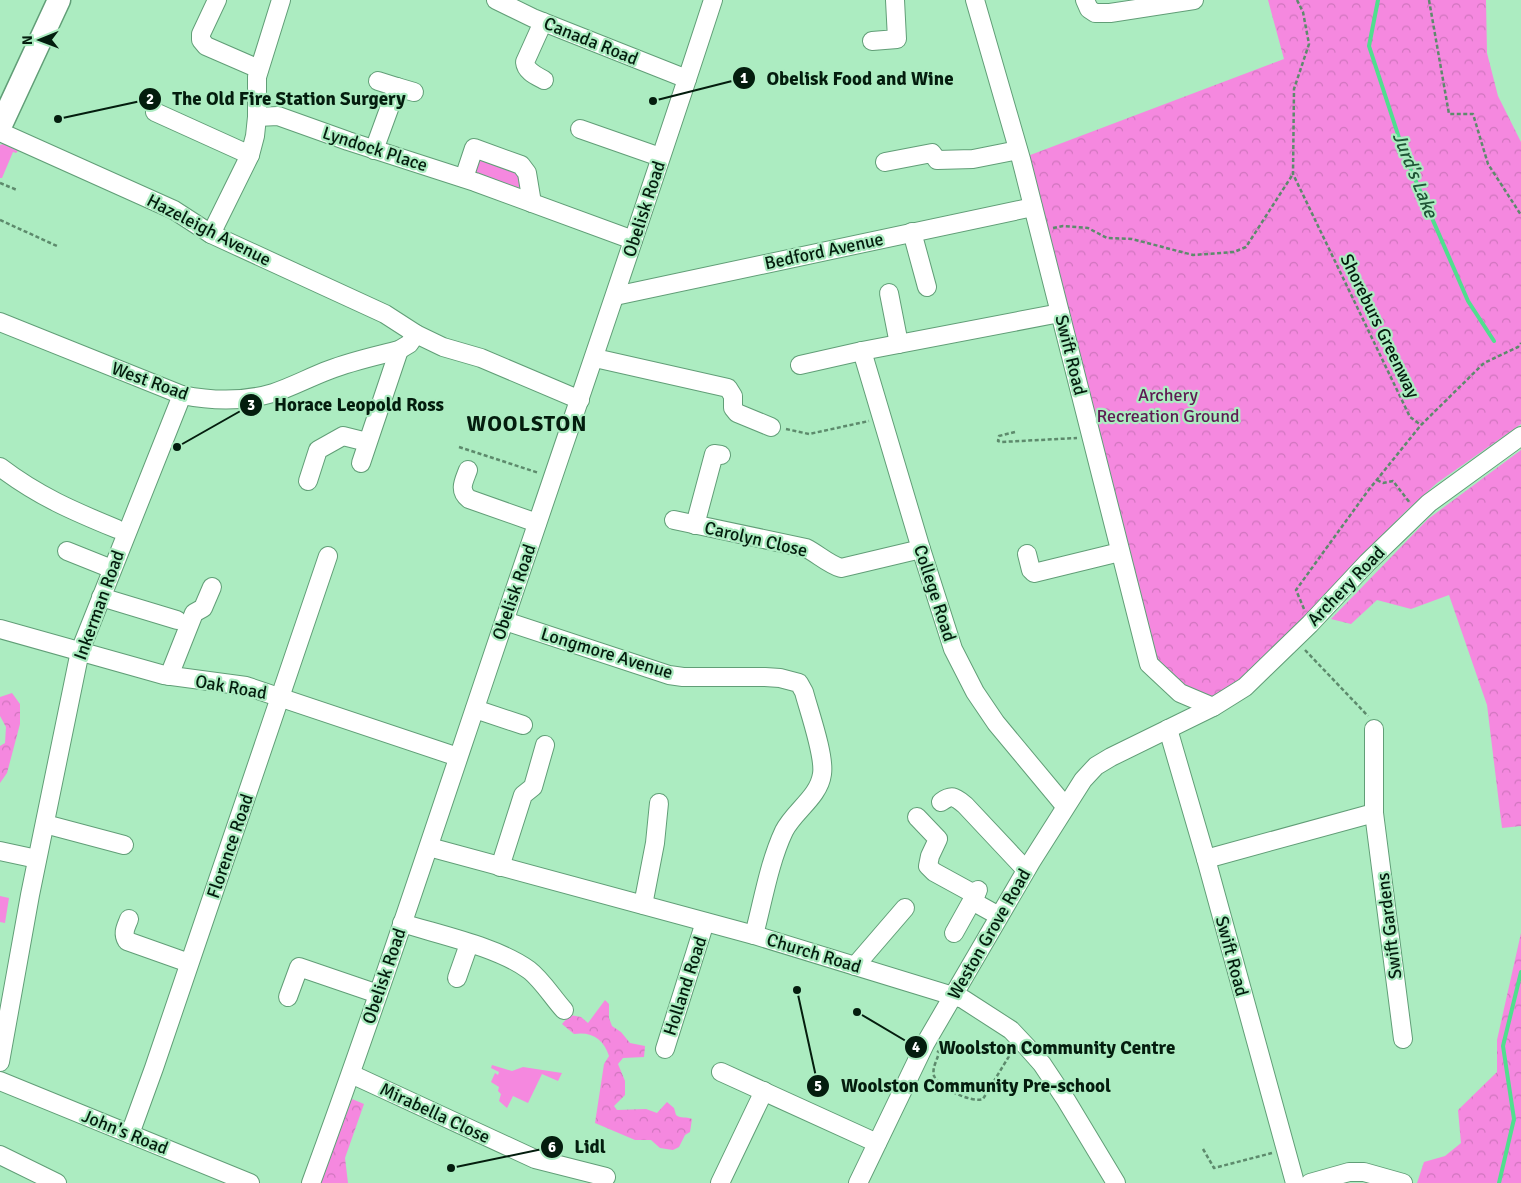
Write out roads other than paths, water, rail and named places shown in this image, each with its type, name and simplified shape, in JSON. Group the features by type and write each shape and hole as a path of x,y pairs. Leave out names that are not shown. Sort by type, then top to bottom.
{"main road":[{"path":"0,126 59,0"}],"street":[{"path":"217,0 201,34 201,40 206,46 259,69"},
{"path":"211,234 250,155 257,117 257,77 281,0"},
{"name":"Canada Road","path":"496,0 543,22 687,79"},
{"name":"Obelisk Road","path":"311,1183 351,1074 429,847 458,756 595,358 660,157 714,0"},
{"path":"872,41 897,39 895,0"},
{"name":"Swift Road","path":"975,0 1033,207 1149,664 1180,693 1213,707"},
{"path":"1085,0 1094,13 1110,13 1194,0"},
{"path":"543,22 525,62 526,68 529,71 544,80"},
{"path":"378,81 414,92"},
{"path":"374,150 397,87"},
{"path":"155,112 250,155"},
{"name":"Lyndock Place","path":"257,117 278,116 374,150 464,178 633,240"},
{"path":"580,129 660,157"},
{"name":"Hazeleigh Avenue","path":"0,132 174,210 211,234 385,314 416,334"},
{"path":"464,178 474,148 521,165 527,173 532,203"},
{"path":"885,162 932,153 937,160 973,159 1018,150"},
{"name":"Bedford Avenue","path":"615,296 1033,207"},
{"path":"912,232 927,287"},
{"path":"889,293 899,344"},
{"path":"800,365 862,351 1060,313"},
{"name":"West Road","path":"0,322 182,395 226,400 250,398 273,393 330,369 399,350 408,344 416,334"},
{"path":"416,334 443,347 481,358 580,400"},
{"path":"361,463 399,350"},
{"name":"College Road","path":"862,351 953,649 975,692 996,723 1065,806"},
{"path":"595,358 728,388 734,396 733,408 737,413 771,428"},
{"name":"Inkerman Road","path":"0,1062 7,975 45,824 80,651 182,395"},
{"path":"308,481 318,450 344,436 367,442"},
{"name":"Archery Road","path":"1168,729 1213,707 1245,687 1310,624 1367,563 1429,504 1521,436"},
{"path":"695,525 713,453"},
{"path":"0,467 21,484 42,496 116,529"},
{"path":"468,470 462,488 464,494 469,499 537,523"},
{"name":"Carolyn Close","path":"674,520 806,548 832,565 841,568 921,549"},
{"path":"67,552 112,569"},
{"path":"1027,554 1031,570 1034,573 1120,552"},
{"name":"Florence Road","path":"130,1134 328,556"},
{"path":"169,676 194,613 203,608 212,587"},
{"path":"101,597 177,620"},
{"name":"Longmore Avenue","path":"504,621 668,675 683,677 780,678 799,683 804,692 821,758 822,772 819,787 790,820 781,839 754,935"},
{"name":"Oak Road","path":"0,629 169,676 246,686 458,756"},
{"path":"475,709 523,725"},
{"name":"Swift Road","path":"1168,729 1206,859 1295,1183"},
{"name":"Weston Grove Road","path":"858,1183 925,1044 1065,806 1083,780 1096,766 1168,729"},
{"name":"Swift Gardens","path":"1374,729 1374,814 1403,1039"},
{"path":"500,867 523,795 533,787 545,745"},
{"path":"941,802 949,796 955,796 1026,870"},
{"path":"643,905 656,843 660,803"},
{"path":"1206,859 1374,814"},
{"path":"917,817 938,840 930,856 928,866 934,872 976,895 1000,916"},
{"path":"45,824 124,845"},
{"name":"Church Road","path":"429,847 754,935 963,999 1011,1030 1042,1064 1116,1183"},
{"path":"0,852 37,859"},
{"path":"954,933 976,895"},
{"path":"855,966 905,908"},
{"path":"129,918 124,932 127,941 189,964"},
{"name":"Holland Road","path":"665,1049 706,922"},
{"path":"402,924 490,950 512,959 530,970 564,1010"},
{"path":"457,978 469,944"},
{"path":"288,997 299,967 378,994"},
{"path":"721,1072 877,1143"},
{"name":"Mirabella Close","path":"351,1074 535,1159 606,1176"},
{"name":"John's Road","path":"0,1080 250,1183"},
{"path":"720,1183 764,1092"},
{"path":"0,1155 57,1183"},
{"path":"1310,1183 1349,1172 1364,1172 1383,1180 1403,1183"}],"waterway":[{"name":"Jurd's Lake","path":"1378,0 1369,46 1405,156 1468,301 1494,341"},
{"name":"Jurd's Lake","path":"1499,1183 1514,1119 1503,1046 1521,972"}],"place":[{"name":"Obelisk Food and Wine","path":"653,101"},
{"name":"The Old Fire Station Surgery","path":"58,119"},
{"name":"Horace Leopold Ross","path":"177,447"},
{"name":"Woolston Community Pre-school","path":"797,990"},
{"name":"Woolston Community Centre","path":"857,1012"},
{"name":"Lidl","path":"451,1168"}],"district":[{"name":"WOOLSTON","path":"527,423"}],"park label":[{"name":"Archery Recreation Ground","path":"1168,405"}]}
